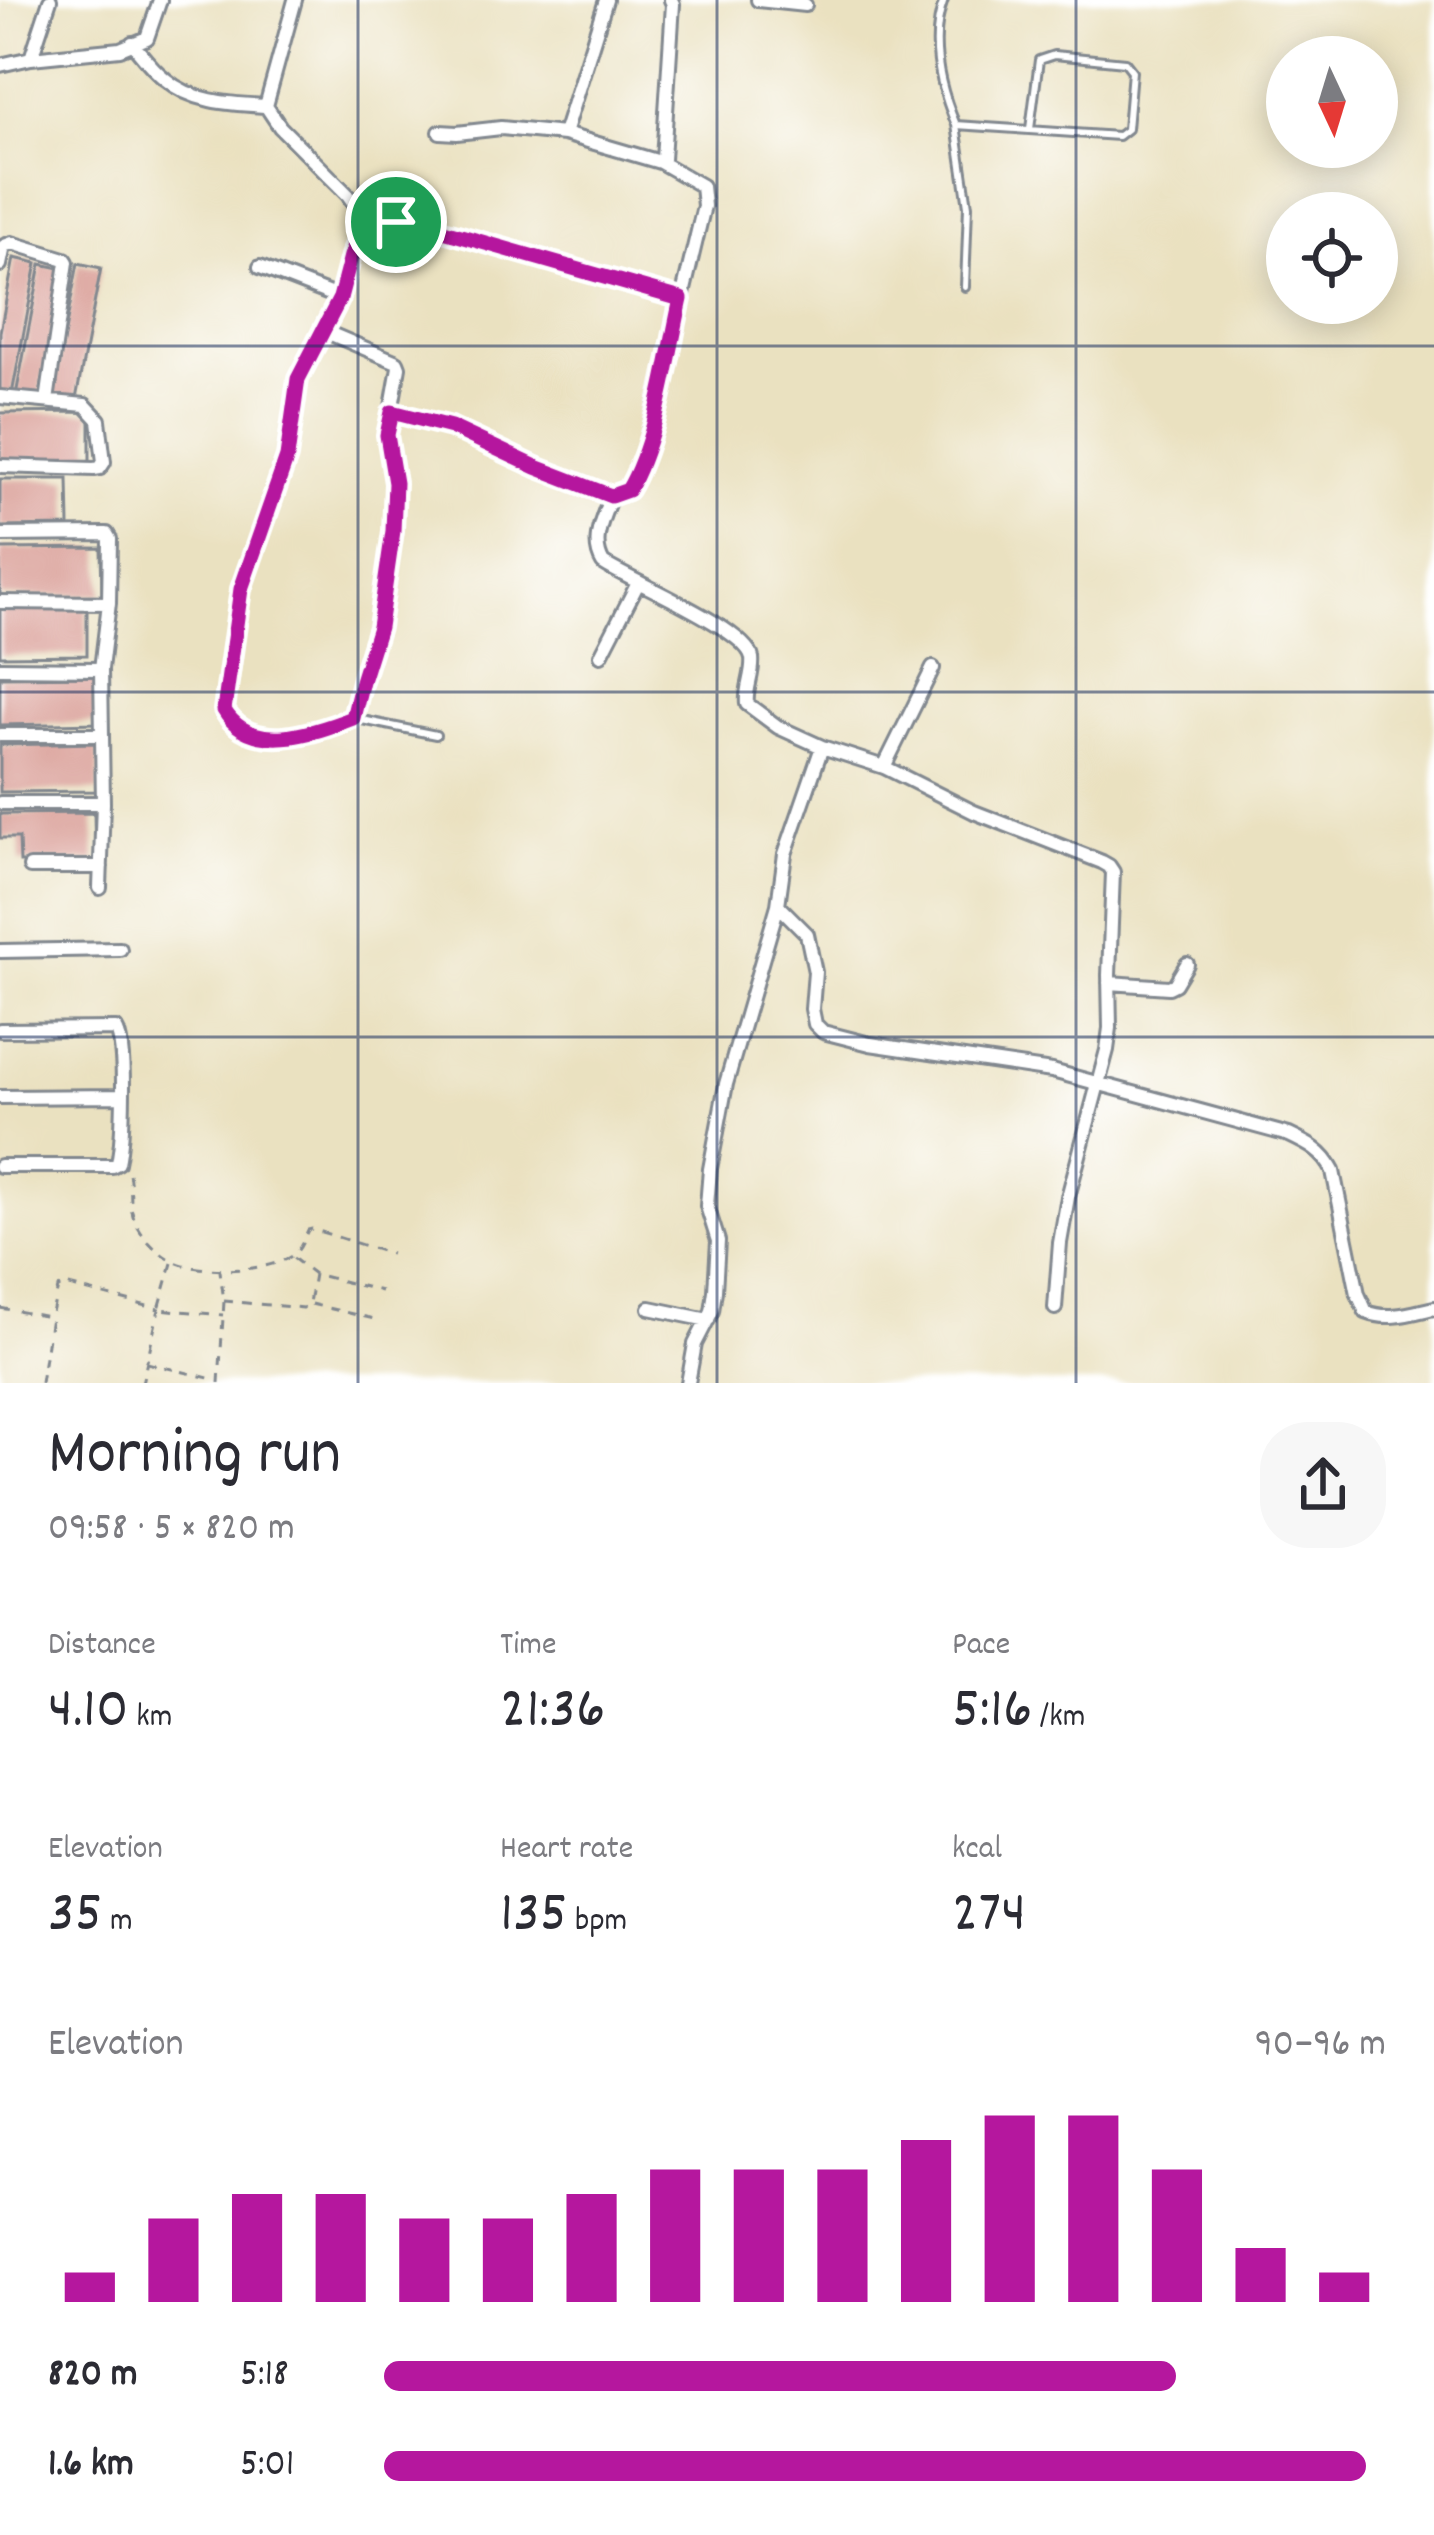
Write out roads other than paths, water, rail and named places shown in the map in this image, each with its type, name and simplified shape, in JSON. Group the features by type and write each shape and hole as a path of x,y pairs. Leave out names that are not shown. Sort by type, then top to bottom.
{"street":[{"path":"31,58 50,0"},
{"path":"0,64 120,49 147,38 160,0"},
{"path":"295,0 266,106 365,220 440,230 681,299"},
{"path":"564,134 606,0"},
{"path":"660,162 670,0"},
{"path":"758,0 805,5"},
{"path":"132,43 165,80 189,93 216,102 266,106"},
{"path":"392,412 451,427 611,496 628,490 644,453 704,194 702,186 660,162 564,134 501,128 440,132"},
{"path":"324,331 397,362 399,374 387,435 395,483 393,531 379,627 353,718 315,733 243,732 224,710 241,589 287,457 298,379 340,298 365,220"},
{"path":"0,265 4,246 12,244 67,262 47,401"},
{"path":"260,268 340,298"},
{"path":"0,397 85,406 100,427 104,462 100,468 0,466"},
{"path":"611,496 597,535 597,553 603,563 690,606 748,649 753,660 747,704 778,727 884,767 974,812 1109,866 1114,878 1110,1028 1068,1197 1055,1308"},
{"path":"0,535 106,535 110,539 109,603 100,669 100,887"},
{"path":"601,655 638,583"},
{"path":"0,602 109,603"},
{"path":"0,668 100,669"},
{"path":"884,767 933,668"},
{"path":"0,735 101,735"},
{"path":"688,1383 695,1344 715,1292 718,1241 707,1206 726,1084 778,905 785,854 823,746"},
{"path":"0,803 103,803"},
{"path":"30,867 101,868"},
{"path":"778,905 807,934 815,971 812,1009 815,1024 823,1032 870,1044 1052,1071 1288,1135 1313,1147 1333,1172 1358,1294 1366,1312 1396,1316 1434,1308"},
{"path":"0,951 119,949"},
{"path":"1109,983 1169,987 1187,964"},
{"path":"0,1030 116,1029 122,1040 120,1159 112,1166 0,1166"},
{"path":"0,1097 122,1096"},
{"path":"650,1308 708,1320"}],"lane":[{"path":"944,0 938,48 942,88 956,125 968,206 964,287"},
{"path":"956,125 1118,136 1127,129 1132,70 1125,62 1054,55 1039,60 1030,129"},
{"path":"353,718 436,735"}]}
